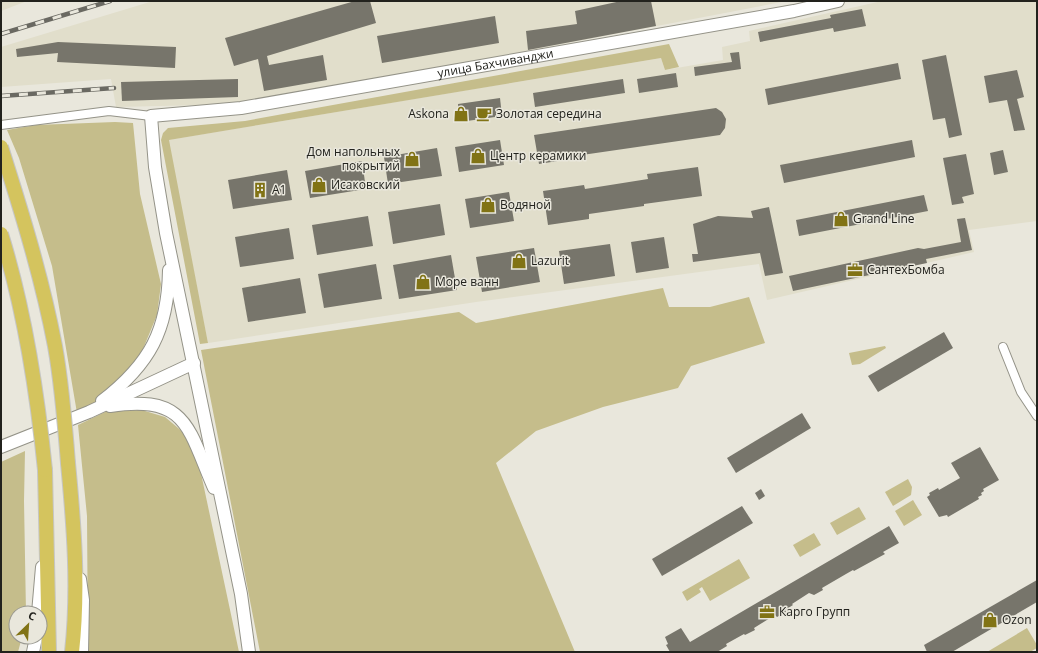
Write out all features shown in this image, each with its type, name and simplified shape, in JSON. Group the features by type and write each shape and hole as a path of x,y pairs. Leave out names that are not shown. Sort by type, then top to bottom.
{"highway":[{"path":"1,147 29,236 53,340 64,408 74,539 76,600 72,652"},
{"path":"1,234 14,278 31,353 46,470 49,652"}],"main road":[{"name":"улица Бахчиванджи","path":"151,116 249,106 794,11 838,1"},
{"path":"151,116 155,167 170,251 241,594 249,652"},
{"path":"92,410 134,372 153,346 167,309 170,251"},
{"path":"1,447 92,410 194,363"},
{"path":"92,410 144,403 154,404 174,414 182,420 193,435 223,509"},
{"path":"39,605 41,573 47,538"},
{"path":"74,539 83,600 82,652"}],"street":[{"path":"1,125 108,111 151,116"},
{"path":"1003,347 1021,392 1037,416"}],"shaded area":[{"path":"1,1 27,1 1,11"},
{"path":"153,1 787,1 250,104 116,107 111,79 1,87 1,47"},
{"path":"882,1 1037,1 1037,221 969,230 974,252 767,300 759,264 476,302 208,343 168,140 661,58 665,70 723,60 722,47 750,41 749,31"},
{"path":"669,44 679,67 665,70 661,58 169,140 208,343 200,344 161,140 163,133 168,128 245,121"},
{"path":"115,122 133,123 140,194 161,284 157,315 143,349 125,376 101,400 77,413 52,266 19,158 7,130 36,125"},
{"path":"663,288 669,307 710,307 749,297 765,343 691,366 678,388 603,407 536,431 496,463 575,652 260,652 201,350 459,312 476,323"},
{"path":"885,346 886,348 860,364 852,365 849,353"},
{"path":"135,408 165,417 184,433 196,450 239,652 88,652 87,516 78,425 105,412"},
{"path":"25,451 24,501 26,605 8,605 8,645 20,645 18,652 1,652 1,462"},
{"path":"908,479 912,487 911,495 893,506 885,492"},
{"path":"913,500 922,515 904,526 895,511"},
{"path":"859,507 866,519 837,535 830,523"},
{"path":"814,533 821,545 800,557 793,545"},
{"path":"739,559 750,578 710,601 702,587 699,589 701,592 687,601 682,592"},
{"path":"1027,628 1037,645 1037,648 1030,652 987,652"}],"building":[{"path":"355,1 370,1 376,23 267,56 269,65 323,55 327,80 264,91 258,59 234,66 225,38"},
{"path":"621,1 651,1 656,26 528,50 526,31 577,24 575,11"},
{"path":"862,9 866,26 834,32 833,28 760,42 758,32 831,18 830,15"},
{"path":"495,16 499,43 382,63 377,36"},
{"path":"58,42 176,47 175,68 57,62 58,53 17,57 16,49"},
{"path":"739,52 741,69 695,76 694,67 732,62 730,53"},
{"path":"946,55 962,135 949,138 945,118 933,120 922,60"},
{"path":"898,63 901,79 768,105 765,89"},
{"path":"1017,70 1024,97 1017,99 1025,130 1014,131 1007,100 989,103 984,76"},
{"path":"676,73 678,87 639,93 637,79"},
{"path":"238,79 238,97 122,101 121,82"},
{"path":"623,79 625,93 535,107 533,93"},
{"path":"500,98 502,116 460,122 458,104"},
{"path":"716,108 722,112 726,119 725,128 720,135 582,155 582,157 539,164 534,135"},
{"path":"500,140 504,165 459,172 455,147"},
{"path":"912,140 915,157 784,183 780,165"},
{"path":"437,148 442,176 388,184 384,157"},
{"path":"1003,150 1008,172 994,175 990,153"},
{"path":"966,154 974,194 962,197 964,203 952,205 943,158"},
{"path":"362,161 366,189 310,198 305,171"},
{"path":"698,167 702,196 644,204 644,206 589,214 589,219 548,225 543,191 584,185 585,189 648,179 647,174"},
{"name":"A1","path":"287,170 292,200 233,209 228,180"},
{"path":"509,192 514,221 470,228 465,199"},
{"path":"924,195 928,211 799,236 796,220"},
{"path":"440,204 445,235 393,244 388,212"},
{"path":"769,207 783,273 765,276 760,253 693,262 692,254 698,254 693,224 718,216 753,218 751,211"},
{"path":"368,216 373,246 317,255 312,225"},
{"path":"965,218 972,250 926,259 927,263 793,291 789,276 918,248 924,249 961,242 957,219"},
{"path":"289,228 294,259 240,267 235,237"},
{"path":"664,237 669,268 636,273 631,242"},
{"path":"610,244 615,276 564,284 559,251"},
{"path":"534,248 540,282 482,292 476,257"},
{"path":"451,255 457,290 399,299 393,265"},
{"path":"376,264 382,299 324,308 318,274"},
{"path":"300,278 306,313 248,322 242,288"},
{"path":"944,332 953,348 878,392 868,376"},
{"path":"802,413 811,428 736,473 727,458"},
{"path":"980,447 999,480 983,489 984,491 981,493 982,495 978,497 979,499 948,517 947,515 939,517 927,497 930,495 929,493 938,488 939,490 960,478 951,463"},
{"path":"761,489 765,496 759,500 755,493"},
{"path":"742,506 753,523 662,576 652,559"},
{"path":"889,526 899,543 883,552 885,554 846,574 822,588 823,590 814,595 809,593 792,604 793,605 785,610 786,612 777,617 775,615 754,628 755,630 726,644 727,646 717,652 670,652 666,645 668,644 665,637 681,628 690,642"},
{"path":"1037,580 1037,602 952,652 927,652 924,645"}],"railway":[{"path":"1,34 110,1"},
{"path":"1,96 114,88"}],"place":[{"name":"Askona","path":"461,114"},
{"name":"Золотая середина","path":"484,114"},
{"name":"Центр керамики","path":"478,156"},
{"name":"Дом напольных покрытий","path":"412,159"},
{"name":"Исаковский","path":"319,185"},
{"name":"A1","path":"260,190"},
{"name":"Водяной","path":"488,205"},
{"name":"Grand Line","path":"841,219"},
{"name":"Lazurit","path":"519,261"},
{"name":"СантехБомба","path":"855,270"},
{"name":"Море ванн","path":"423,282"},
{"name":"Карго Групп","path":"767,612"},
{"name":"Ozon","path":"990,620"}]}
